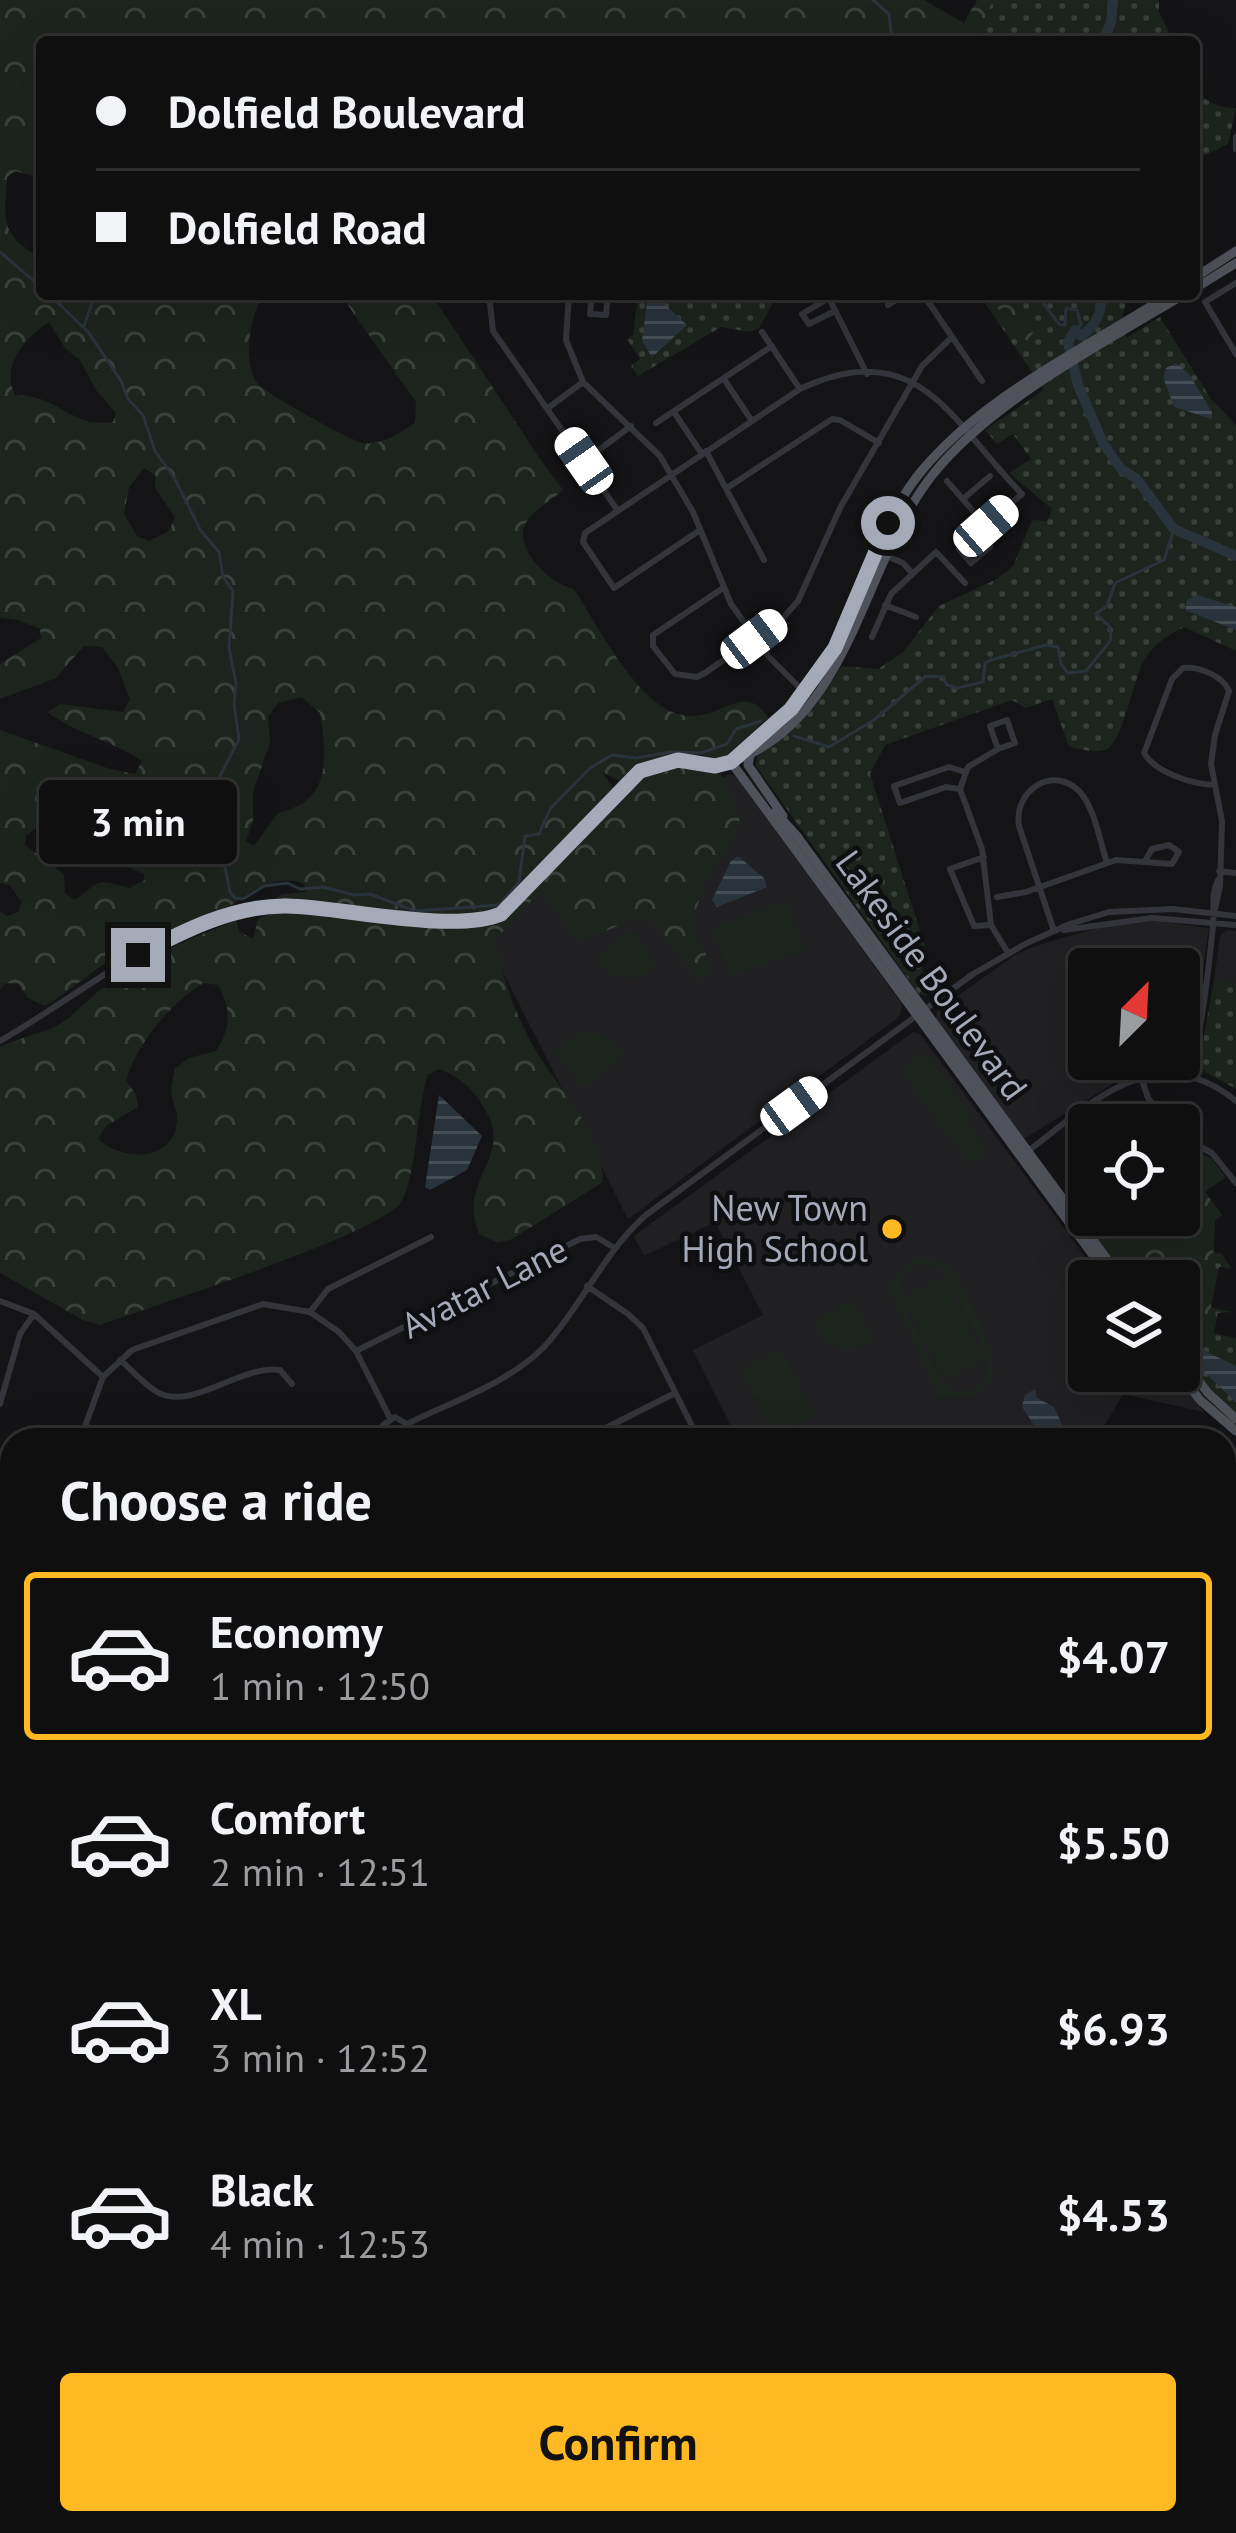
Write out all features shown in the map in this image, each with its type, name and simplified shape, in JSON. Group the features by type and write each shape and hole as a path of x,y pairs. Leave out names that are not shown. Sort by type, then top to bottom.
{"main road":[{"path":"1200,274 1236,251"},
{"path":"1200,285 1236,263"},
{"path":"734,760 750,755 808,696 908,488 969,430 1162,300"},
{"path":"1126,326 1175,300"},
{"path":"734,760 808,696"},
{"name":"Lakeside Boulevard","path":"750,755 748,765 921,1013"},
{"path":"734,760 798,837"},
{"name":"Lakeside Boulevard","path":"734,760 1097,1260"},
{"name":"Lakeside Boulevard","path":"1024,1154 1107,1260"},
{"path":"1200,1383 1235,1426"},
{"path":"1194,1392 1235,1426"}],"street":[{"path":"1236,136 1236,149"},
{"path":"1236,283 1205,302 1236,354"},
{"path":"489,300 491,329 618,511"},
{"path":"569,300 566,340 583,382 631,426 672,474 722,588 754,639 808,696"},
{"path":"591,300 590,314 606,316 607,300"},
{"path":"826,300 802,314 809,324 835,311"},
{"path":"830,300 867,374"},
{"path":"888,305 895,300"},
{"path":"927,300 982,381"},
{"path":"762,332 800,389"},
{"path":"722,588 656,632 653,646 675,674 697,677 799,601 840,508 928,357 952,338"},
{"path":"656,423 772,346"},
{"path":"700,530 614,588 583,539 585,533 800,389 837,375 867,374 914,384 939,398 1022,494 986,526 978,532 959,549 971,563 990,547 978,532"},
{"path":"723,378 752,421"},
{"path":"547,409 583,382"},
{"path":"674,411 727,488 764,560"},
{"path":"727,488 832,419 879,443"},
{"path":"584,461 631,426"},
{"path":"963,500 990,476"},
{"path":"947,481 986,526"},
{"path":"872,637 885,605 936,552 965,583"},
{"path":"880,553 903,563 912,573"},
{"path":"885,605 916,617"},
{"path":"1200,1029 1222,821 1212,752 1229,691 1221,679 1183,668 1172,679 1144,753 1152,764 1214,785"},
{"path":"998,749 990,726 1007,721 1015,743 975,760 964,772 960,789 984,857 991,925 1008,952"},
{"path":"0,1041 149,949 244,911 283,906 406,918 492,917 515,902 640,771 678,760 715,766 734,760"},
{"path":"960,789 946,787 900,803 894,786 949,767 964,772"},
{"path":"1054,931 1017,818 1023,797 1039,784 1063,782 1082,794 1107,863"},
{"path":"997,897 1122,860 1172,864 1179,852 1169,845 1152,849 1145,861"},
{"path":"984,857 950,869 974,926 991,925"},
{"path":"1218,876 1236,873"},
{"path":"1214,915 1236,925"},
{"path":"407,1424 527,1362 555,1333 613,1247 646,1215 1008,952 1054,931 1142,918 1236,916"},
{"path":"1024,1154 1110,1090 1134,1080"},
{"path":"1198,1080 1236,1101"},
{"path":"1200,1147 1212,1153 1236,1183"},
{"path":"310,1312 328,1289 431,1237"},
{"name":"Avatar Lane","path":"356,1352 580,1239 596,1238 613,1247"},
{"path":"587,1286 636,1320 693,1428"},
{"path":"0,1300 34,1314 103,1377"},
{"path":"84,1428 103,1377 144,1344 243,1308 276,1304 310,1312 339,1332 356,1352 390,1418"},
{"path":"0,1404 20,1334 34,1314"},
{"path":"120,1360 158,1393 172,1397 265,1369 280,1370 292,1384"},
{"path":"606,1428 675,1393"},
{"path":"384,1428 390,1418 407,1424"},
{"path":"406,1428 407,1424"}],"shaded area":[{"path":"647,300 660,300 687,325 652,357 642,341"},
{"path":"1176,363 1189,374 1212,419 1174,407 1163,377 1166,368"},
{"path":"1197,595 1236,607 1236,630 1185,610 1187,600"},
{"path":"682,764 715,783 729,774 736,776 902,1004 900,1016 628,1219 465,897 584,837 651,770"},
{"path":"738,856 764,878 767,887 717,907 712,900"},
{"path":"1156,921 1209,928 1200,990 1200,948 1068,948 1068,1080 1119,1080 1080,1104 1068,1104 1068,1112 1024,1139 936,1021 937,1011 1015,955 1102,927"},
{"path":"1227,930 1236,931 1236,983 1214,980 1220,936"},
{"name":"New Town High School","path":"913,1032 920,1034 1087,1260 1068,1260 1068,1392 1188,1392 1204,1412 1123,1394 1103,1428 732,1428 693,1350 763,1315 715,1222 644,1256 634,1236"},
{"path":"439,1095 482,1136 467,1170 430,1190 425,1187"},
{"path":"1200,1348 1236,1366 1236,1402 1200,1368"},
{"path":"1035,1389 1037,1398 1054,1407 1064,1428 1036,1428 1022,1407 1025,1395"}],"green space":[{"path":"0,0 924,0 964,23 977,0 993,0 977,36 36,36 36,177 16,171 7,177 5,205 12,234 36,255 36,300 261,300 250,337 250,363 257,383 325,425 370,443 415,423 416,402 344,300 435,300 563,490 526,523 524,544 536,564 555,581 574,589 631,677 660,705 690,716 749,702 768,718 720,761 694,754 668,756 622,782 602,772 614,789 513,888 506,906 455,916 359,912 272,901 283,894 306,892 304,884 277,882 211,917 126,949 45,1006 28,998 18,984 5,983 0,990 0,911 7,916 18,912 22,902 9,885 0,883 0,730 110,769 135,774 142,761 47,712 60,704 123,712 130,699 118,668 102,647 84,646 56,678 0,699 0,664 41,638 40,629 0,618","holes":["49,322 116,413 113,422 87,421 43,400 15,395 13,363 24,344","144,468 156,476 155,488 175,517 169,531 149,541 137,536 124,514 129,487","302,697 320,713 322,775 308,799 278,813 254,846 246,841 253,821 253,792 270,743 268,717 278,703","36,828 144,874 145,880 129,888 99,883 75,900 65,893 64,874 25,845 26,836"]},
{"path":"993,0 1159,0 1159,12 1171,36 977,36"},
{"path":"1200,92 1222,107 1236,108 1228,144 1200,158"},
{"path":"637,300 775,300 759,328 750,332 721,327 638,376 631,366 640,359 627,339 633,335"},
{"path":"983,300 1127,300 1123,315 1126,338 1160,317 1211,399 1236,425 1236,651 1184,627 1166,637 1142,664 1118,735 1107,749 1069,747 1052,699 1026,708 1012,700 885,745 870,774 926,950 921,957 927,995 919,994 756,766 757,757 804,716 842,666 878,669 903,652 939,606 997,579 1013,566 1032,520 1047,521 1052,509 1009,473 1031,459 1013,434 997,444 985,430 1044,390"},
{"path":"992,300 1015,300 1033,333 1028,341 1015,334"},
{"path":"682,764 720,772 740,816 737,834 707,879 690,926 710,970 700,981 659,929 642,916 579,942 543,895 534,898 496,939 520,1019 587,1127 603,1182 512,1239 498,1243 479,1234 475,1197 491,1154 492,1124 469,1088 439,1069 428,1075 401,1202 352,1232 100,1325 0,1273 0,1047 57,1026 105,986 114,981 124,985 150,956 236,920 239,931 253,939 258,919 280,913 429,924 505,918 633,781 660,767","holes":["203,983 218,985 226,1003 225,1034 216,1051 189,1058 175,1069 171,1094 177,1116 169,1142 148,1154 109,1147 98,1139 106,1126 138,1107 136,1094 126,1081 138,1052 179,1002"]},
{"path":"787,900 805,949 730,977 712,928"},
{"path":"626,931 633,932 658,966 633,978 608,972 593,960"},
{"path":"1214,980 1236,983 1236,1089 1205,1072 1200,1058"},
{"path":"592,1031 614,1041 624,1056 587,1087 581,1086 554,1052 572,1037"},
{"path":"925,1052 973,1117 967,1122 987,1151 969,1164 900,1070"},
{"path":"1200,1153 1225,1177 1205,1192 1222,1215 1215,1220 1212,1252 1222,1254 1232,1269 1219,1267 1211,1307 1231,1312 1218,1313 1214,1333 1236,1338 1236,1414 1200,1376 1200,1260 1153,1260 1167,1236 1200,1236"},
{"path":"1200,1153 1212,1159 1225,1177 1205,1192 1222,1215 1215,1220 1214,1334 1200,1331 1200,1260 1113,1260 1094,1236 1200,1236"},
{"path":"921,1257 939,1260 963,1287 986,1337 993,1367 993,1378 975,1397 949,1397 943,1404 885,1282 893,1282 905,1264","holes":["922,1264 939,1268 986,1353 987,1375 973,1390 956,1392 940,1380 900,1298 901,1281 911,1269"]},
{"path":"944,1277 985,1360 945,1380 903,1298"},
{"path":"849,1301 856,1304 875,1341 847,1351 828,1343 812,1321"},
{"path":"781,1349 815,1416 792,1428 769,1428 740,1370"}],"waterway":[{"path":"873,0 889,14 891,36"},
{"path":"1104,36 1113,0"},
{"path":"0,252 36,283"},
{"path":"55,300 89,333 128,399 143,415 155,451 201,531 219,552 223,577 233,591 229,648 239,739 218,780 224,862 235,898 287,883 300,889 323,887 370,894 415,911 499,905 519,882 525,836 539,834 550,809 590,768 612,755 701,753 727,744 736,729 761,721"},
{"path":"84,326 93,300"},
{"path":"1041,300 1060,325 1065,325 1066,308 1077,310 1081,325 1075,330"},
{"path":"1100,300 1094,323 1081,336 1075,330 1068,342 1078,385 1103,443 1174,529 1236,556"},
{"path":"794,736 829,747 874,720 926,676 943,677 947,685 957,688 983,682 985,663 1046,645 1058,647 1068,673 1086,671 1111,640 1110,627 1096,614 1107,606 1115,583 1164,560 1174,529"}],"place":[{"name":"New Town High School","path":"892,1229"}],"route":[{"path":"138,955 214,920 267,907 406,918 474,919 501,914 640,771 687,759 715,766 731,762 791,709 835,648 888,523"}]}
